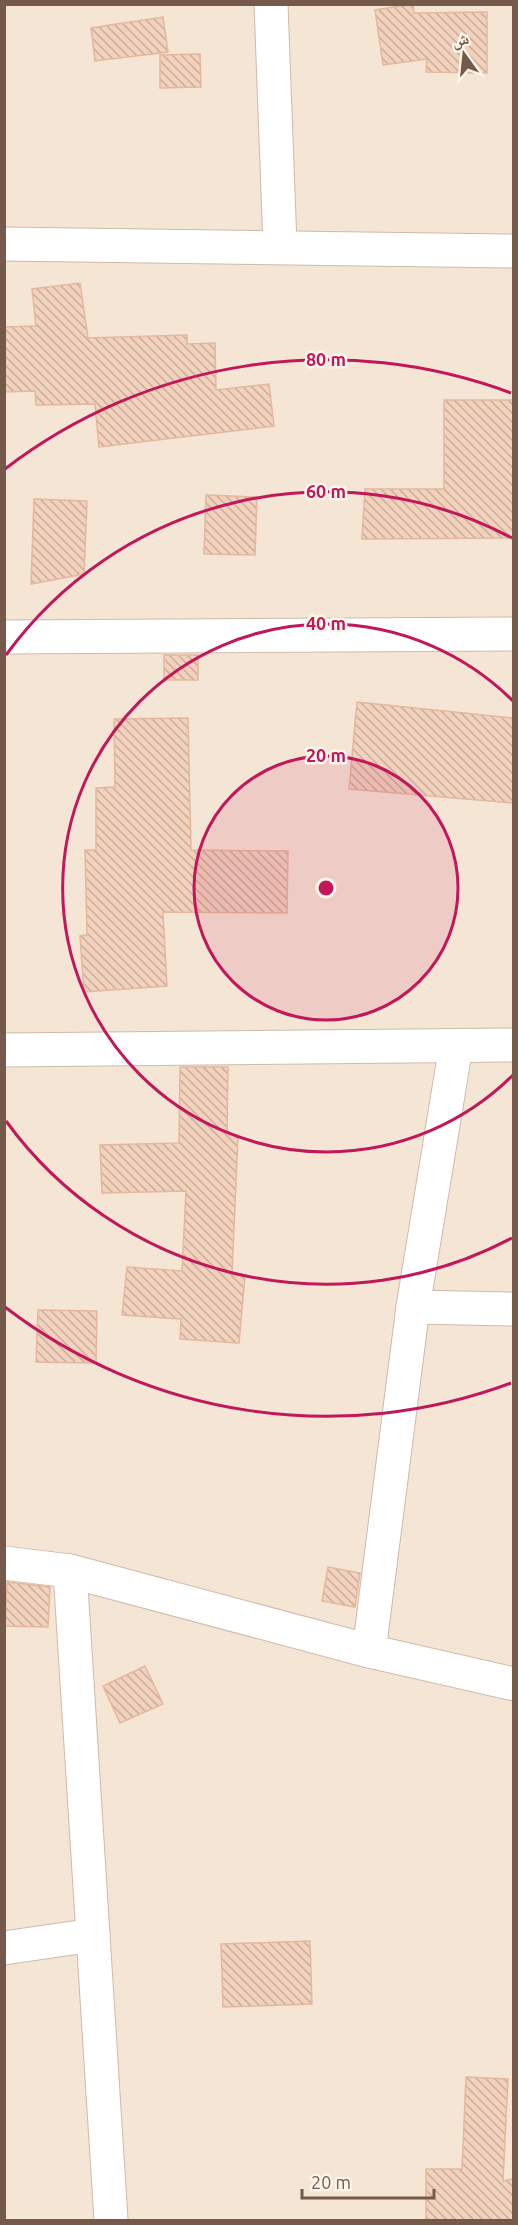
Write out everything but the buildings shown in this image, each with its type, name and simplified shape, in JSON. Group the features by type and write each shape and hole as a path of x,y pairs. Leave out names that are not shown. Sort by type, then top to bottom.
{"street":[{"path":"271,4 280,246"},
{"path":"4,244 513,251"},
{"path":"4,637 513,634"},
{"path":"4,1050 513,1045"},
{"path":"369,1651 413,1307 456,1046"},
{"path":"413,1307 513,1309"},
{"path":"4,1563 69,1571 369,1651 513,1684"},
{"path":"69,1571 111,2220"},
{"path":"4,1948 93,1935"}],"shaded area":[{"path":"5,5 513,5 513,2220 5,2220"}]}
